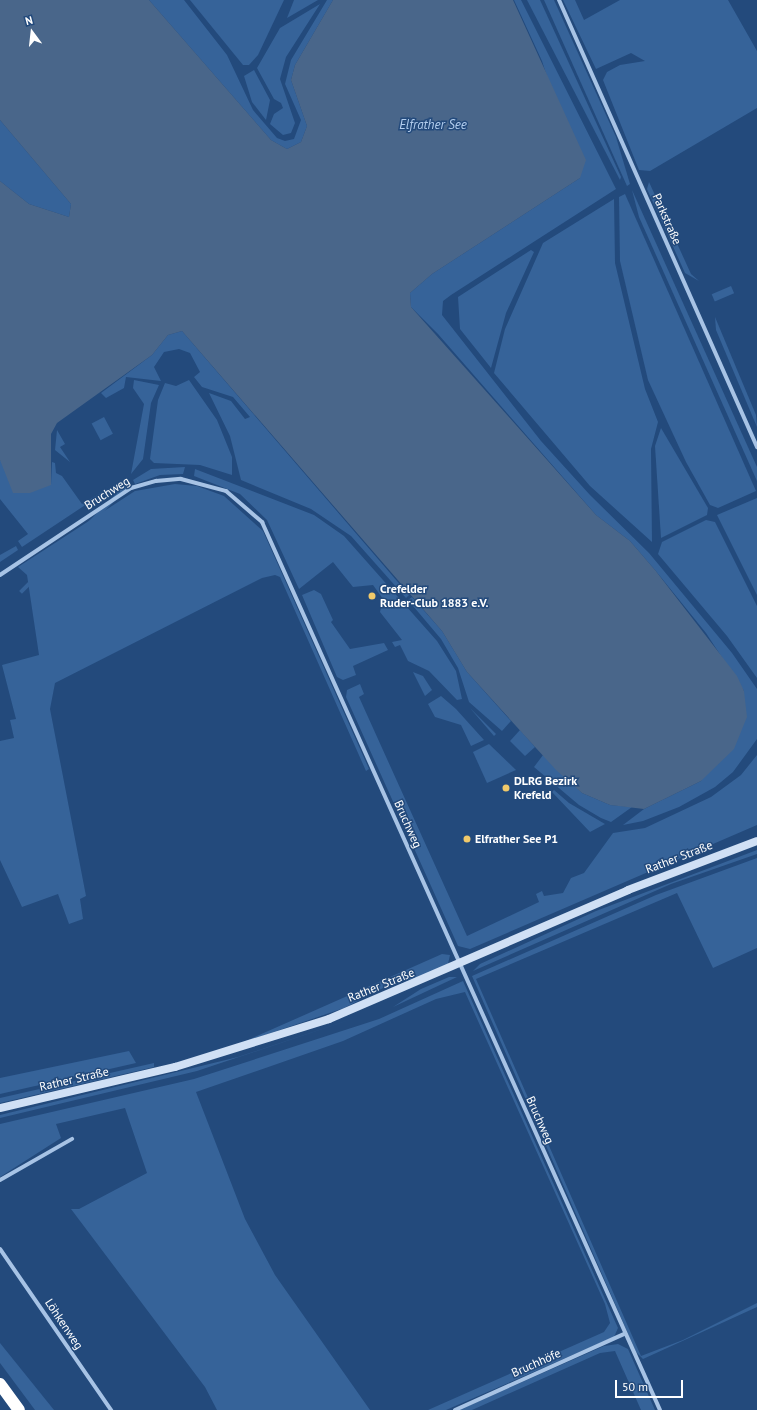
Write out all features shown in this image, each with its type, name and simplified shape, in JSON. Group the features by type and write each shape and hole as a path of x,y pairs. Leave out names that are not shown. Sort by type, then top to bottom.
{"highway":[{"path":"0,1384 19,1410"}],"main road":[{"name":"Rather Straße","path":"0,1108 168,1069 266,1040 350,1011 461,964 628,890 757,841"}],"street":[{"name":"Parkstraße","path":"559,0 757,447"},
{"name":"Bruchweg","path":"0,575 134,487 149,483 182,479 203,482 226,491 245,504 262,522 280,556 624,1334 660,1410"},
{"path":"0,1180 72,1139"},
{"name":"Löhkenweg","path":"0,1249 111,1410"},
{"name":"Bruchhöfe","path":"455,1410 624,1334"}],"shaded area":[{"path":"149,0 184,0 227,55 253,110 277,138 285,141 294,139 301,120 285,84 291,60 327,0 333,0 295,65 291,80 307,126 301,142 287,149 271,140"},
{"path":"190,0 284,0 258,55 249,65 243,65"},
{"path":"294,0 318,0 287,18"},
{"path":"514,0 521,0 616,189 451,295 443,301 442,315 541,441 590,495 649,553 732,653 757,689 757,739 733,772 715,787 679,807 643,821 623,825 644,809 701,781 744,691 706,633 630,541 596,515 438,334 411,307 410,293 432,274 580,178 542,61"},
{"path":"527,0 540,0 621,177 620,180"},
{"path":"544,0 554,0 616,137 630,184 627,186"},
{"path":"563,0 575,0 584,20 620,0 728,0 757,51 757,108 650,171 639,170 603,80 607,72 620,65 645,61 631,53 596,69"},
{"path":"320,4 286,57 280,79 295,123 291,133 283,135 270,124 274,114 283,108 281,103 274,99 257,68 280,28"},
{"path":"254,70 270,100 266,120 252,102 244,76"},
{"path":"0,120 71,204 69,217 29,204 0,181"},
{"path":"649,182 691,274 699,281 685,273 647,189"},
{"path":"632,190 757,467 757,481 639,217"},
{"path":"625,194 756,491 718,508 710,505 686,462 648,380 620,261 619,197"},
{"path":"614,199 615,263 645,389 658,422 651,449 652,542 590,486 494,373 505,329 543,243"},
{"path":"531,250 534,252 506,313 491,368 460,329 458,297"},
{"path":"731,286 734,293 715,302 712,294"},
{"path":"715,317 756,415 757,427 716,330"},
{"path":"182,331 409,595 406,598 351,536 311,509 241,480 230,436 209,393 231,401 245,419 250,417 233,397 202,387 194,377 200,372 190,353 179,349 164,352 154,367 161,381 126,377 124,388 106,398 101,393 152,355 168,335"},
{"path":"134,380 159,385 151,403 143,459 131,474 144,404 133,388"},
{"path":"189,380 217,420 232,457 232,475 200,465 154,463 150,459 158,400 165,383 176,386"},
{"path":"104,417 113,434 101,440 92,424"},
{"path":"661,428 708,508 707,515 661,538 655,446"},
{"path":"57,430 65,444 60,447 70,462 55,450"},
{"path":"0,460 51,485 52,462 55,463 56,473 62,476 82,504 123,480 22,547 18,541 28,534 0,499"},
{"path":"185,467 183,474 160,475 135,484 133,480 151,469"},
{"path":"195,469 314,515 344,536 437,641 456,671 462,699 457,700 429,671 408,661 400,645 395,647 392,642 402,640 380,612 383,599 373,585 353,587 333,562 299,589 267,520 240,494 194,476"},
{"path":"128,482 131,485 22,594 19,591"},
{"path":"175,484 197,486 224,496 263,531 369,769 366,771 280,577 275,575 262,578 55,683 50,709 86,896 80,899 83,919 69,924 58,894 22,907 0,860 0,741 14,738 10,720 16,719 2,665 39,655 27,575 18,567 135,491"},
{"path":"757,498 757,595 717,515"},
{"path":"706,520 715,522 757,606 757,678 727,636 658,554 662,542"},
{"path":"16,546 18,550 0,562 0,555"},
{"path":"314,590 321,594 333,620 331,622 350,649 384,643 388,650 353,666 356,675 343,680 337,677 302,595"},
{"path":"412,597 442,631 467,672 511,721 502,731 469,702 458,668 441,639 408,600"},
{"path":"413,672 423,676 432,690 425,696"},
{"path":"360,684 364,694 359,697 467,936 539,902 536,894 542,891 544,896 563,893 571,878 584,873 613,833 645,828 711,797 741,775 757,755 757,825 470,949 458,946 346,697 347,690"},
{"path":"441,696 456,709 484,740 471,746 461,725 435,717 428,704"},
{"path":"470,708 496,734 494,736"},
{"path":"520,730 535,747 525,756 510,741"},
{"path":"489,744 516,770 487,783 473,752"},
{"path":"543,755 582,793 610,805 632,807 611,822 601,818 579,805 534,767"},
{"path":"554,790 569,803 605,824 590,832 552,792"},
{"path":"757,850 757,854 671,884 473,971 480,964 596,911"},
{"path":"757,858 757,948 713,968 677,893 476,979 641,1356 683,1340 757,1303 757,1307 643,1359 636,1352 472,976 656,895"},
{"path":"442,954 450,955 448,964 417,978 395,982 344,1008 239,1044"},
{"path":"449,977 457,977 393,1007 421,989"},
{"path":"463,981 618,1328 614,1337 446,1410 428,1410 604,1332 610,1323 605,1304 465,992 436,999 343,1041 196,1092 245,1219 275,1275 370,1410 217,1410 205,1387 71,1209 79,1209 147,1173 125,1108 56,1124 61,1138 0,1177 0,1124 194,1079 379,1019"},
{"path":"376,1011 197,1071 0,1118 0,1115 238,1057"},
{"path":"129,1051 136,1063 0,1094 0,1078"},
{"path":"154,1063 154,1067 0,1103 0,1098"},
{"path":"0,1343 54,1410 35,1410 0,1363"},
{"path":"618,1344 628,1349 655,1410 641,1410 615,1351 600,1353 472,1410 459,1410 604,1346"}],"water":[{"name":"Elfrather See","path":"0,0 149,0 271,140 287,149 301,142 307,126 291,80 295,65 333,0 513,0 586,160 580,178 432,274 410,293 411,307 596,515 630,541 655,570 737,676 744,691 747,717 734,749 701,781 644,809 610,805 582,793 556,770 467,672 442,631 182,331 168,335 152,355 57,423 51,434 51,485 30,493 13,493 0,460 0,181 29,204 69,217 71,204 0,120"}],"place":[{"name":"Crefelder Ruder-Club 1883 e.V.","path":"372,596"},
{"name":"DLRG Bezirk Krefeld","path":"506,788"},
{"name":"Elfrather See P1","path":"467,839"}]}
